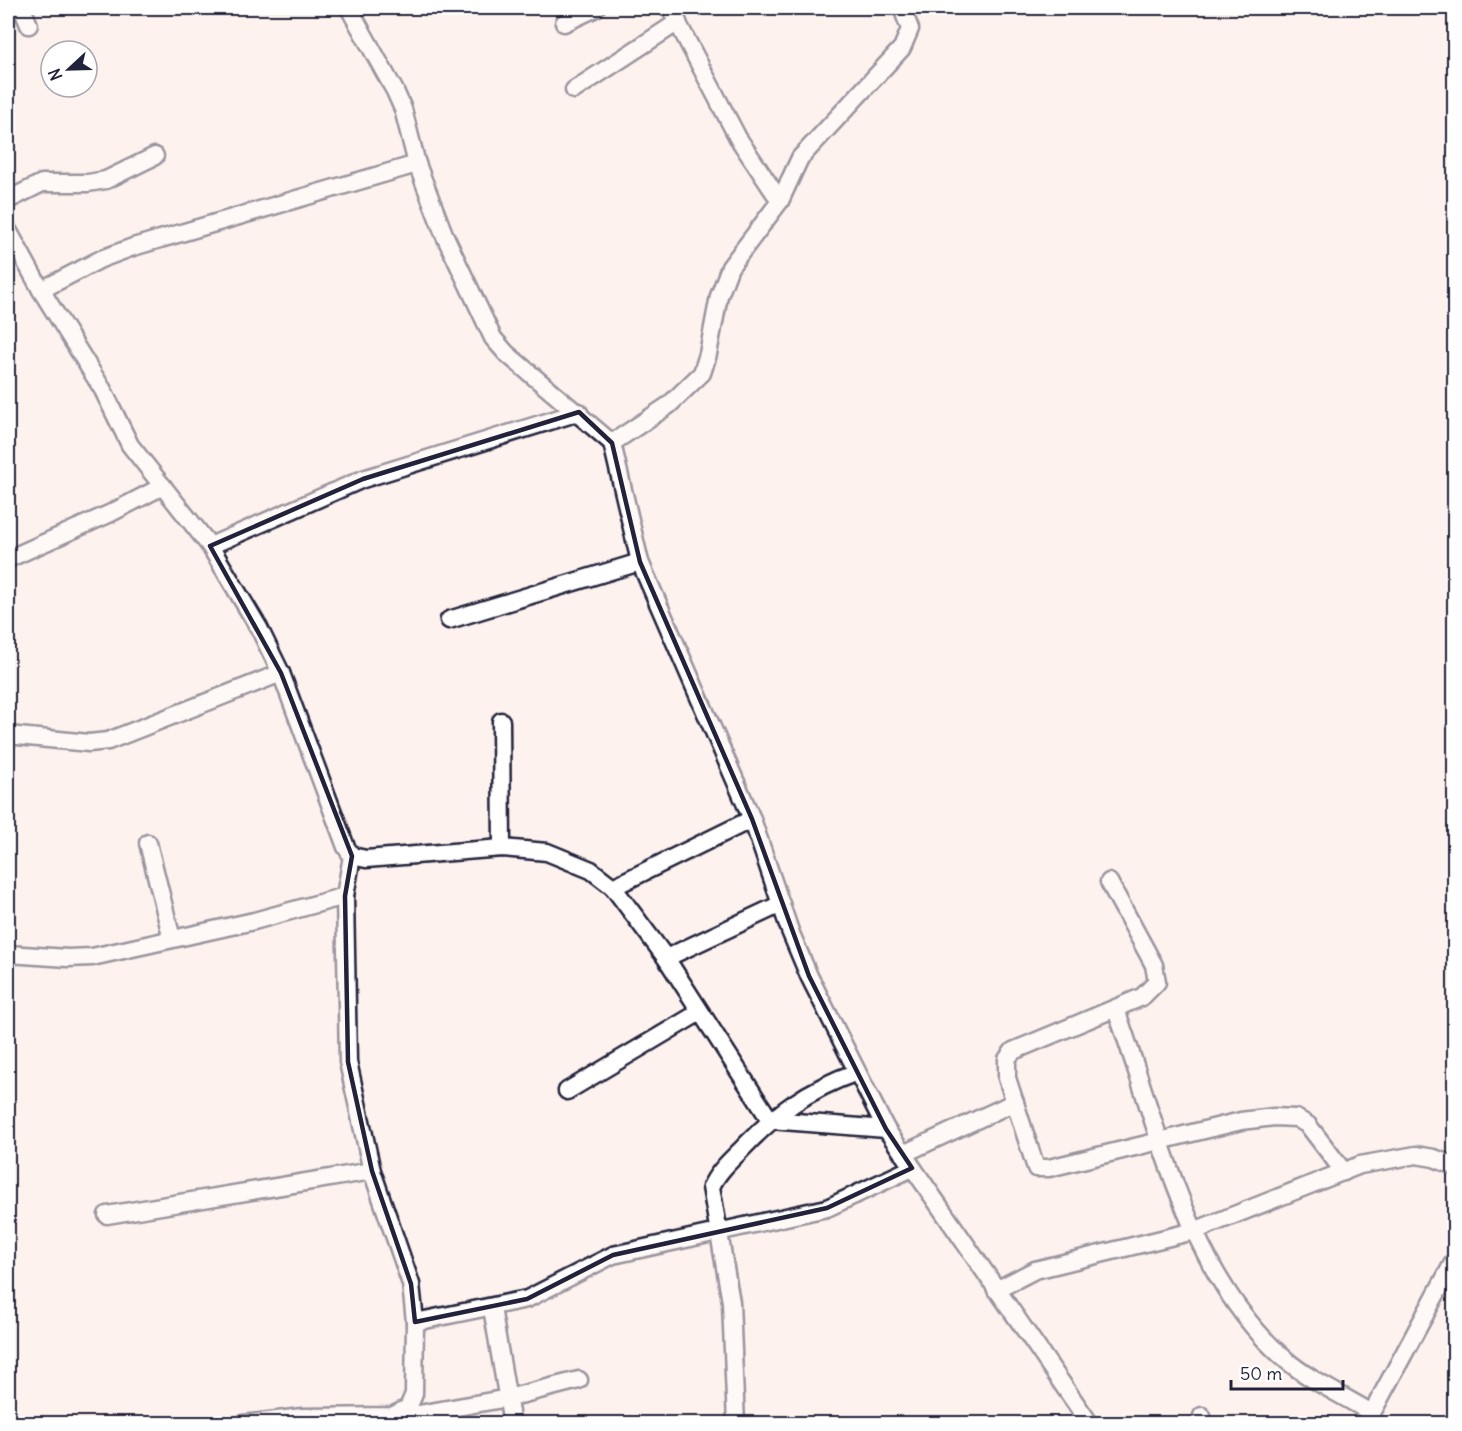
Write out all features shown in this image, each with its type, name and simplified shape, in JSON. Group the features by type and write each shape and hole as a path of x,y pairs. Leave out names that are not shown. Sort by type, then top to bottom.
{"street":[{"path":"22,8 29,25"},
{"path":"349,8 403,110 417,164 444,234 493,338 513,359 579,412 612,443 640,562 752,819 809,976 886,1129 1090,1424"},
{"path":"564,23 596,8"},
{"path":"612,443 669,405 702,373 719,296 730,267 780,201 800,158 908,39 910,29 902,8"},
{"path":"574,90 674,15 738,138 780,201"},
{"path":"8,200 42,183 88,183 106,180 155,156"},
{"path":"41,290 101,259 133,247 417,164"},
{"path":"8,230 41,290 103,390 130,445 210,546 260,628 281,673 345,847 352,855 366,859 502,848 547,852 574,861 591,870 613,887 666,958 770,1120"},
{"path":"210,546 363,479 579,412"},
{"path":"8,559 111,513 163,486"},
{"path":"449,620 640,562"},
{"path":"8,735 89,743 108,741 281,673"},
{"path":"501,721 502,848"},
{"path":"613,887 752,819"},
{"path":"148,843 172,939"},
{"path":"352,855 345,896 348,1062 372,1171 411,1284 415,1322 412,1415"},
{"path":"1109,882 1154,965 1157,982 1142,997 1116,1010 1013,1051 1007,1059 1005,1071 1032,1164 1041,1170 1241,1121 1296,1118 1308,1125 1344,1172"},
{"path":"8,954 79,958 254,921 345,896"},
{"path":"666,958 781,904"},
{"path":"1116,1010 1194,1231 1219,1278 1257,1332 1286,1360 1368,1418 1455,1261"},
{"path":"567,1091 700,1012"},
{"path":"736,1424 731,1302 711,1196 713,1181 770,1120 813,1090 857,1072"},
{"path":"415,1322 527,1299 613,1255 827,1208 1015,1102"},
{"path":"770,1120 886,1129"},
{"path":"996,1290 1035,1270 1194,1231 1344,1172 1405,1155 1434,1158 1455,1166"},
{"path":"108,1215 372,1171"},
{"path":"492,1308 512,1424"},
{"path":"243,1424 302,1417 412,1415 508,1398 579,1380"}],"highlighted area":[{"path":"579,412 612,443 640,562 752,819 809,976 886,1129 912,1168 827,1208 613,1255 527,1299 415,1322 411,1284 372,1171 348,1062 345,896 352,856 281,673 210,546 363,479"}]}
